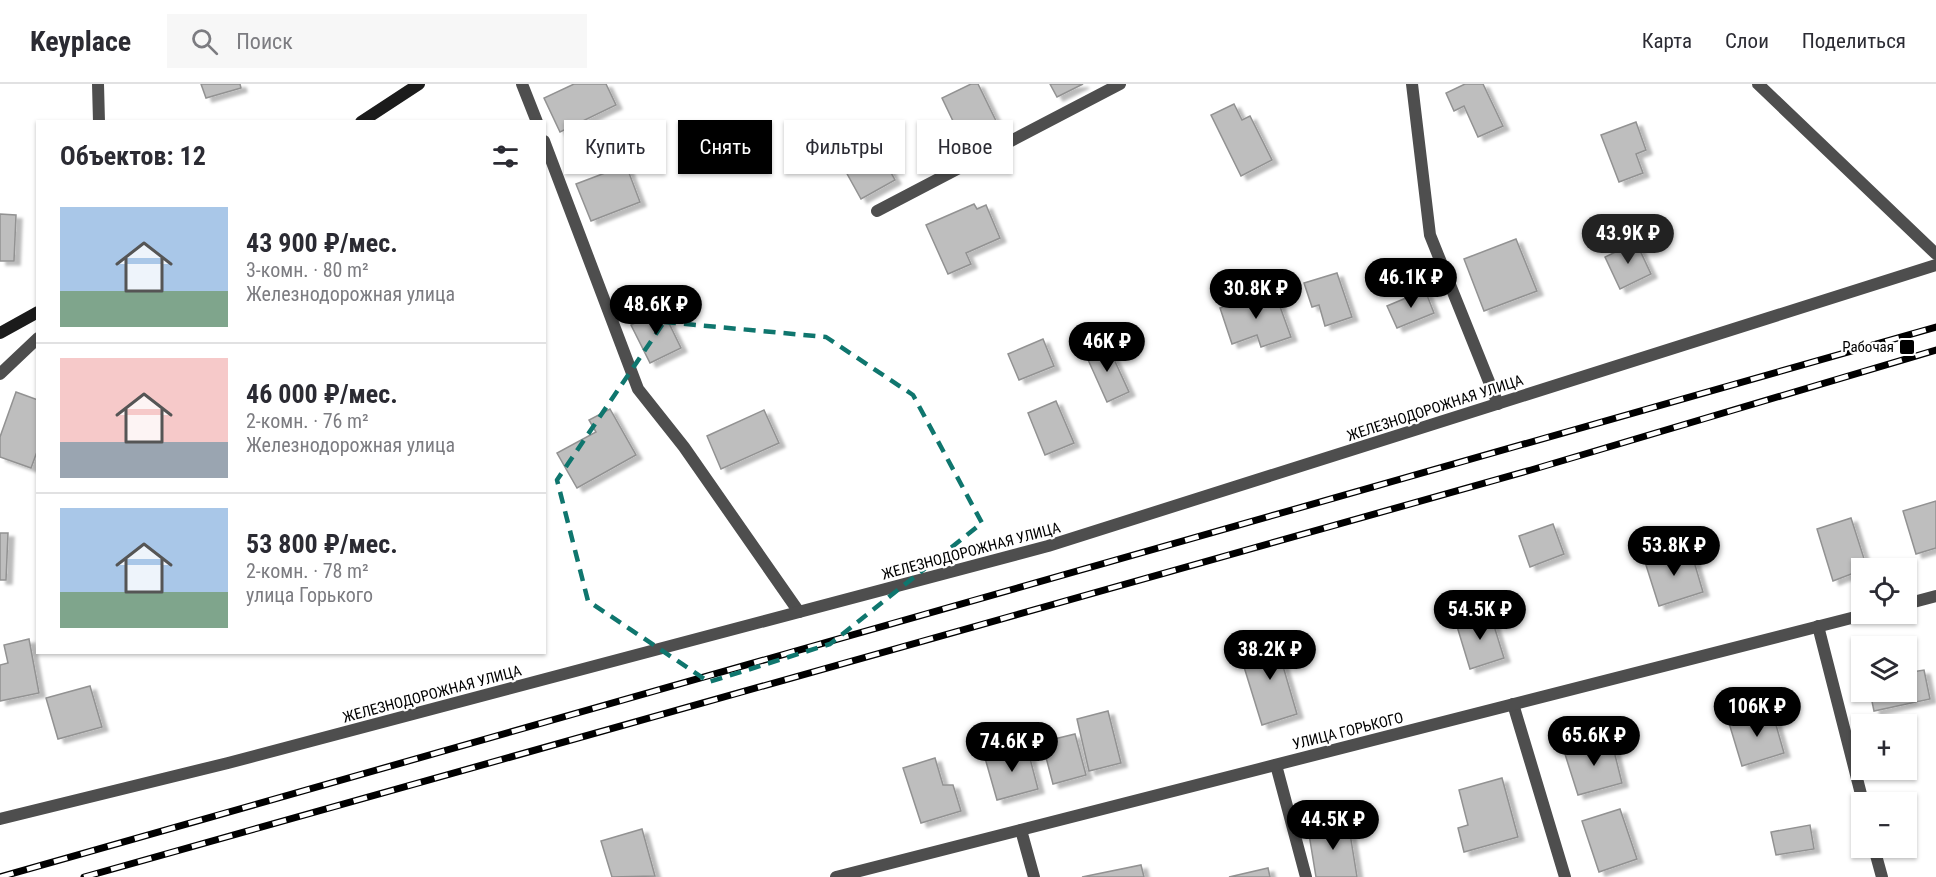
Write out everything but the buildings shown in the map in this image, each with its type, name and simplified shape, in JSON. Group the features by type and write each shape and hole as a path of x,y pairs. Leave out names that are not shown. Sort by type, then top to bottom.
{"main road":[{"path":"364,120 419,84"},
{"path":"0,333 36,313"}],"street":[{"path":"98,84 99,120"},
{"path":"522,84 536,120"},
{"path":"877,211 1120,84"},
{"path":"1412,84 1430,235 1498,404"},
{"path":"1758,84 1936,254"},
{"path":"546,146 638,389 684,447 799,612"},
{"name":"ЖЕЛЕЗНОДОРОЖНАЯ УЛИЦА","path":"0,819 228,764 1048,546 1936,265"},
{"path":"0,374 36,340"},
{"path":"1917,601 1936,596"},
{"name":"УЛИЦА ГОРЬКОГО","path":"836,877 1851,618"},
{"path":"1818,626 1860,792"},
{"path":"1513,704 1565,877"},
{"path":"1276,765 1306,877"},
{"path":"1022,830 1034,877"},
{"path":"1877,858 1882,877"}],"highlighted area":[{"path":"664,322 826,337 913,395 982,523 830,644 709,682 588,601 557,480"}],"railway":[{"path":"0,877 1936,327"},
{"path":"84,877 1531,470 1936,350"}],"place":[{"name":"Рабочая","path":"1907,347"}]}
